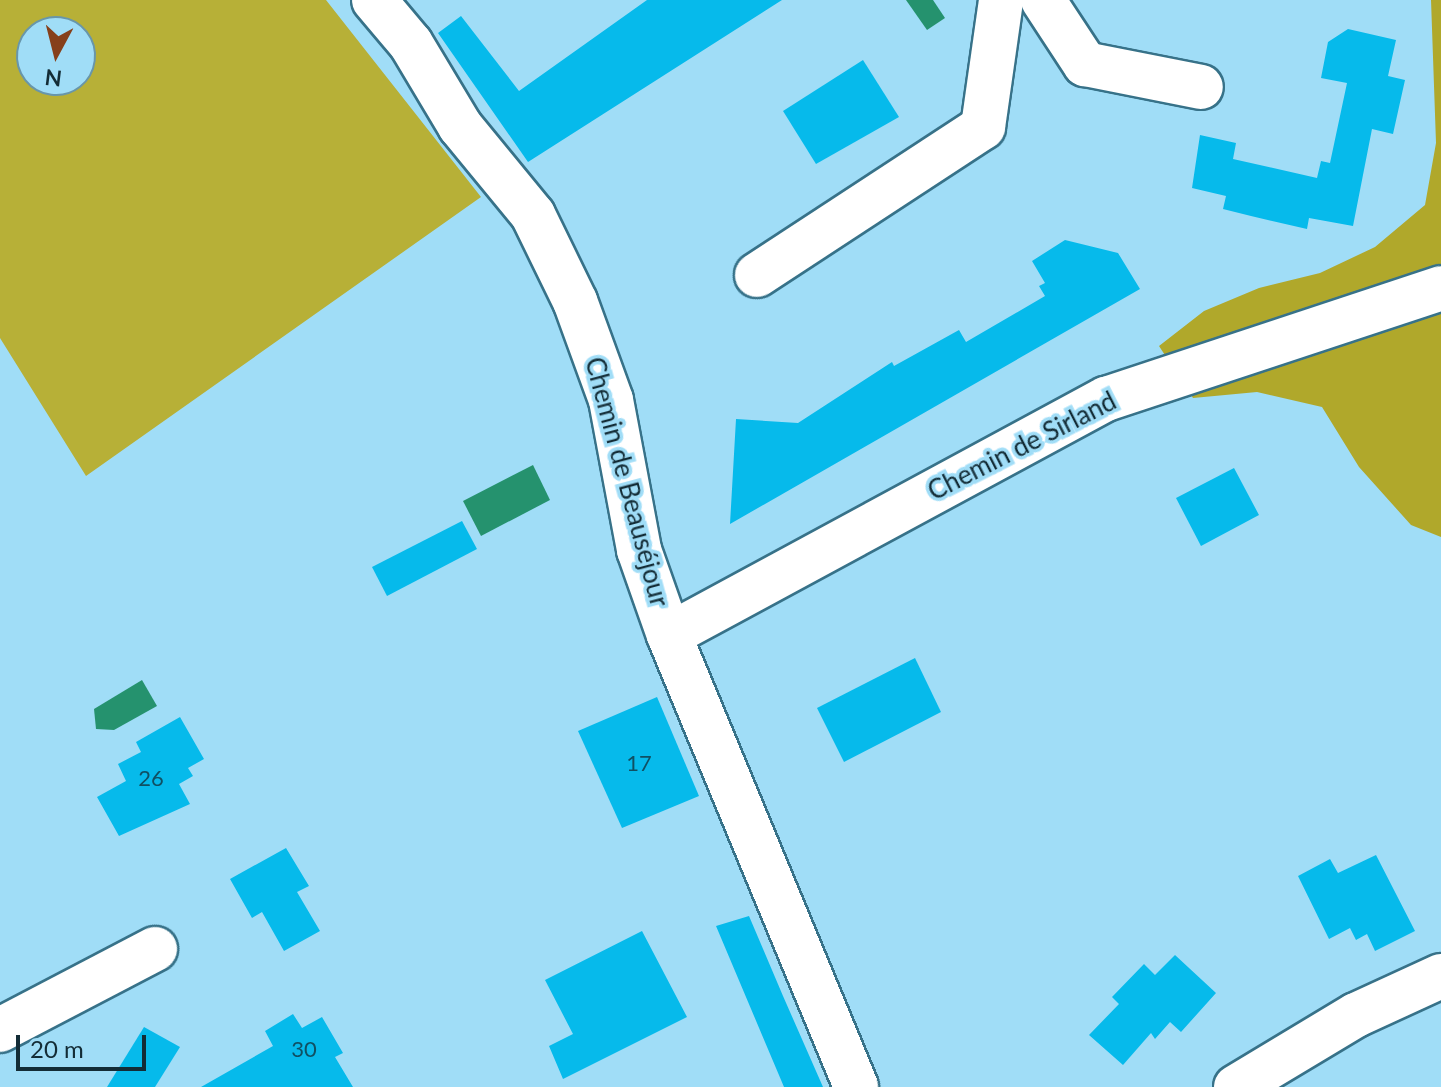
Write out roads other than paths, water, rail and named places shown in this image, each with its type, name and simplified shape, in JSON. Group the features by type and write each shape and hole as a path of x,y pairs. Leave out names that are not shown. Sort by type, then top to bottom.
{"street":[{"name":"Chemin de Beauséjour","path":"374,0 411,44 460,126 533,215 575,301 611,400 639,550 669,635 856,1087"},
{"path":"757,275 983,127 1001,0"},
{"path":"1043,0 1085,64 1201,87"},
{"name":"Chemin de Sirland","path":"669,635 1106,399 1440,288"},
{"path":"0,1030 155,949"},
{"path":"1236,1087 1356,1015 1441,976"}]}
